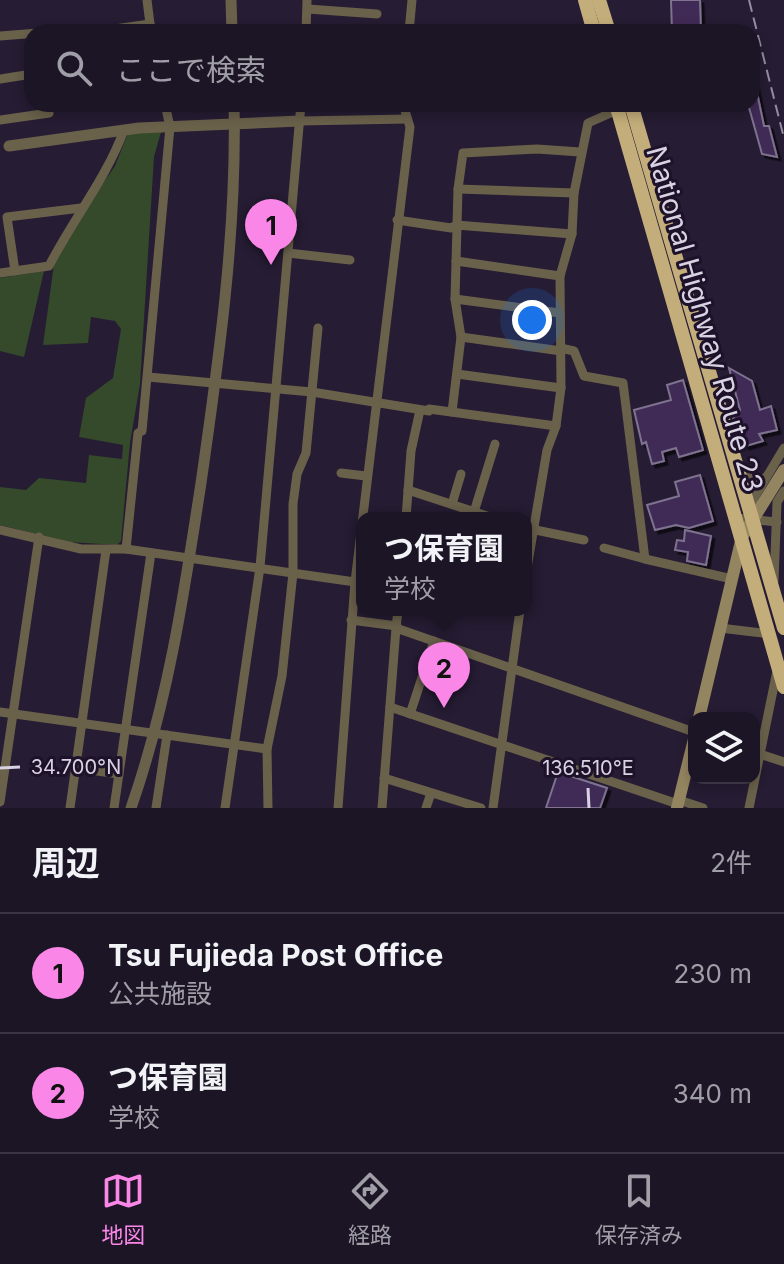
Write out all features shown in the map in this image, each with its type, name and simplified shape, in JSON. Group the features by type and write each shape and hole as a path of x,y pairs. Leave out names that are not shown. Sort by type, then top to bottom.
{"highway":[{"path":"585,0 592,24"},
{"path":"599,0 606,24"},
{"name":"National Highway Route 23","path":"626,112 773,589 778,666 784,687"},
{"name":"National Highway Route 23","path":"626,112 736,518 778,631"}],"main road":[{"path":"700,712 742,537 784,470"},
{"path":"678,804 688,763"}],"street":[{"path":"147,0 150,24"},
{"path":"231,0 232,24"},
{"path":"410,24 412,0"},
{"path":"307,24 308,4 377,14"},
{"path":"0,36 24,33"},
{"path":"0,79 24,75"},
{"path":"0,120 49,112"},
{"path":"126,549 138,433 142,431 148,377 170,127 167,112"},
{"path":"156,808 161,735 216,383 230,248 234,112"},
{"path":"225,808 260,567 301,112"},
{"path":"362,512 410,127 405,112"},
{"path":"532,520 547,450 556,426 561,388 560,276 572,234 580,152 588,123 611,112"},
{"path":"5,146 124,130 407,119"},
{"path":"0,273 49,266 81,208 111,165 124,130"},
{"path":"452,412 461,337 455,299 456,225 463,153 537,149 580,152"},
{"path":"458,189 574,193"},
{"path":"15,271 7,217 81,208"},
{"path":"397,220 451,228 456,225 572,234"},
{"path":"288,253 350,260"},
{"path":"456,261 560,276"},
{"path":"455,299 560,313"},
{"path":"268,808 267,749 280,690 293,573 297,474 306,453 318,328"},
{"path":"461,337 574,351 584,376 623,383 645,559"},
{"path":"457,374 561,388"},
{"path":"148,377 312,392 556,426"},
{"path":"406,512 411,451 426,410"},
{"path":"408,490 474,512 495,444"},
{"path":"751,520 754,498 784,448"},
{"path":"737,472 754,480 765,478"},
{"path":"341,473 366,476"},
{"path":"452,504 461,474"},
{"path":"773,589 777,502 784,491"},
{"path":"736,518 777,522"},
{"path":"532,529 584,540"},
{"path":"0,530 81,549 126,549 355,582"},
{"path":"0,802 39,537"},
{"path":"604,548 732,579"},
{"path":"70,808 106,550"},
{"path":"114,808 151,553"},
{"path":"338,808 356,572"},
{"path":"382,808 397,616"},
{"path":"493,808 519,616"},
{"path":"351,620 396,627 688,730"},
{"path":"720,628 778,631"},
{"path":"410,714 434,641"},
{"path":"760,737 778,666"},
{"path":"390,707 678,804 703,808"},
{"path":"0,712 267,749"},
{"path":"131,808 161,735"},
{"path":"760,754 784,762"},
{"path":"75,768 119,774"},
{"path":"384,778 481,808"},
{"path":"749,808 752,784"},
{"path":"426,808 431,793"}],"green space":[{"path":"161,132 154,157 140,384 130,443 121,541 117,545 69,542 0,525 0,487 26,490 39,478 86,483 89,455 122,459 123,445 79,437 86,398 113,378 121,329 115,321 91,317 88,343 43,345 54,264 76,222 115,166 128,133"},
{"path":"44,271 24,357 0,351 0,278"}],"building":[{"path":"671,0 700,0 701,24 672,24"},
{"path":"760,107 777,157 762,154 750,112 760,112"},
{"path":"729,368 752,381 760,410 771,406 777,430 759,434 763,441 746,446 740,442 733,418 740,410"},
{"path":"683,380 703,450 679,457 676,448 662,452 664,461 652,464 646,442 642,444 634,410 671,400 667,385"},
{"path":"700,475 713,521 689,528 676,525 655,530 647,505 679,496 675,482"},
{"path":"685,530 711,536 706,565 687,561 688,552 675,550 677,540 684,541"},
{"path":"558,772 607,788 600,808 546,808"}],"railway":[{"path":"749,0 755,24"},
{"path":"760,43 784,138"}],"place":[{"name":"Tsu Fujieda Post Office","path":"271,265"},
{"name":"つ保育園","path":"444,708"}]}
